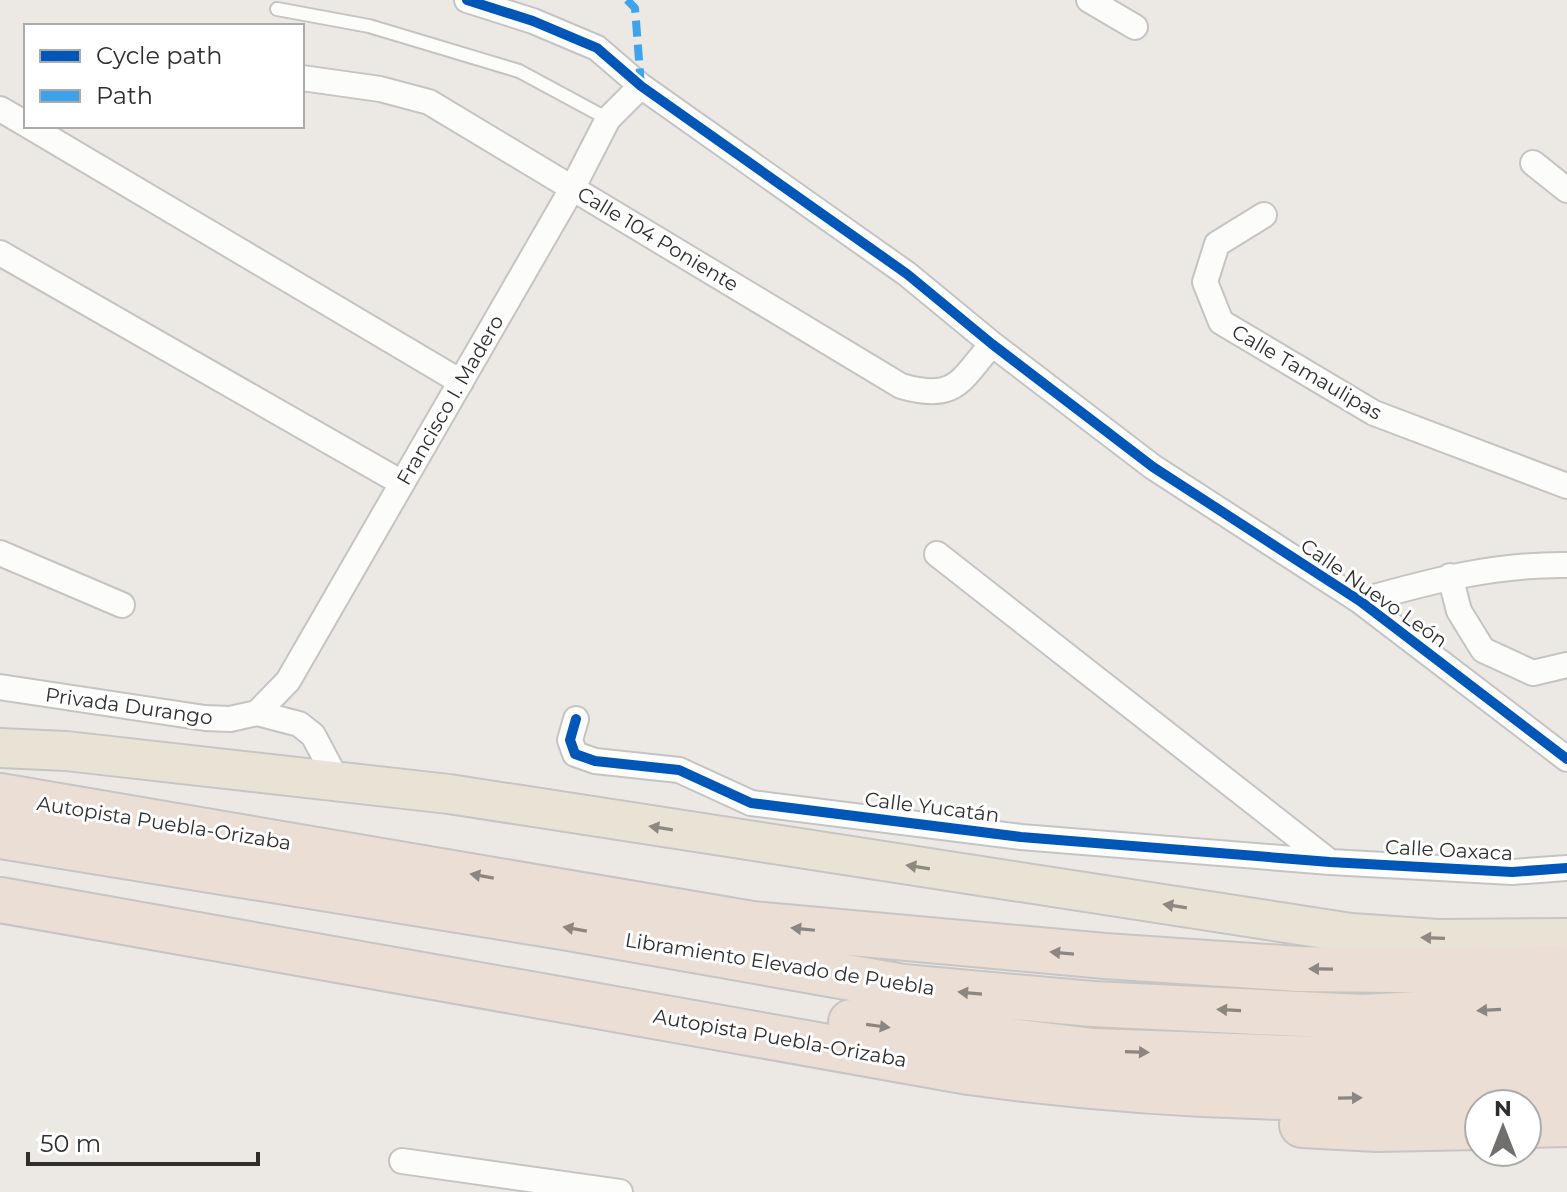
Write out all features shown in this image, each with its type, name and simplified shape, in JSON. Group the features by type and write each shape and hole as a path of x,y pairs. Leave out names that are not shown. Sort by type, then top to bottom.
{"highway":[{"name":"Autopista Puebla-Orizaba","path":"0,796 752,924 1044,951 1299,969 1492,971 1567,967"},
{"name":"Libramiento Elevado de Puebla","path":"0,836 548,925 903,987 1093,1004 1362,1017 1567,1006"},
{"path":"0,881 673,997 892,1028 1093,1051 1352,1060 1567,1049"},
{"name":"Autopista Puebla-Orizaba","path":"0,900 969,1072 1065,1085 1320,1099 1498,1094 1567,1088"},
{"path":"0,926 350,990 609,1032 760,1064 911,1089 1220,1121 1377,1129 1463,1127"},
{"path":"1543,1125 1567,1124"}],"main road":[{"path":"0,748 66,751 449,794 1351,933 1438,939 1567,938"}],"street":[{"name":"Calle Nuevo León","path":"467,0 533,21 597,48 641,86 907,274 992,344 1153,467 1360,601 1567,759"},
{"path":"1089,0 1135,27"},
{"name":"Calle 104 Poniente","path":"304,78 380,89 429,102 901,386 926,393 954,388 992,344"},
{"name":"Francisco I. Madero","path":"257,713 288,681 573,187 608,119 641,86"},
{"path":"0,109 24,123"},
{"path":"33,128 461,382"},
{"path":"1533,163 1567,190"},
{"name":"Calle Tamaulipas","path":"1264,215 1217,244 1205,282 1221,322 1374,413 1567,486"},
{"path":"0,253 402,483"},
{"path":"0,553 122,605"},
{"path":"937,554 1330,862"},
{"path":"1360,601 1450,576 1525,564 1567,565"},
{"path":"1450,576 1459,611 1483,650 1533,673 1567,665"},
{"name":"Privada Durango","path":"0,687 205,718 230,719 257,713"},
{"path":"257,713 299,724 313,735 337,780"},
{"name":"Calle Yucatán","path":"576,719 570,740 575,754 595,761 679,770 751,803 1021,837 1330,862"},
{"name":"Calle Oaxaca","path":"1330,862 1512,872 1567,868"},
{"path":"402,1161 620,1192"}],"lane":[{"path":"277,9 369,26 519,71 608,119"}],"marked path":[{"path":"627,0 635,8 641,86"}],"cycle path":[{"path":"467,0 533,21 597,48 641,86 907,274 992,344 1153,467 1360,601 1567,759"},
{"path":"576,719 570,740 575,754 595,761 679,770 751,803 1021,837 1330,862 1512,872 1567,868"}]}
